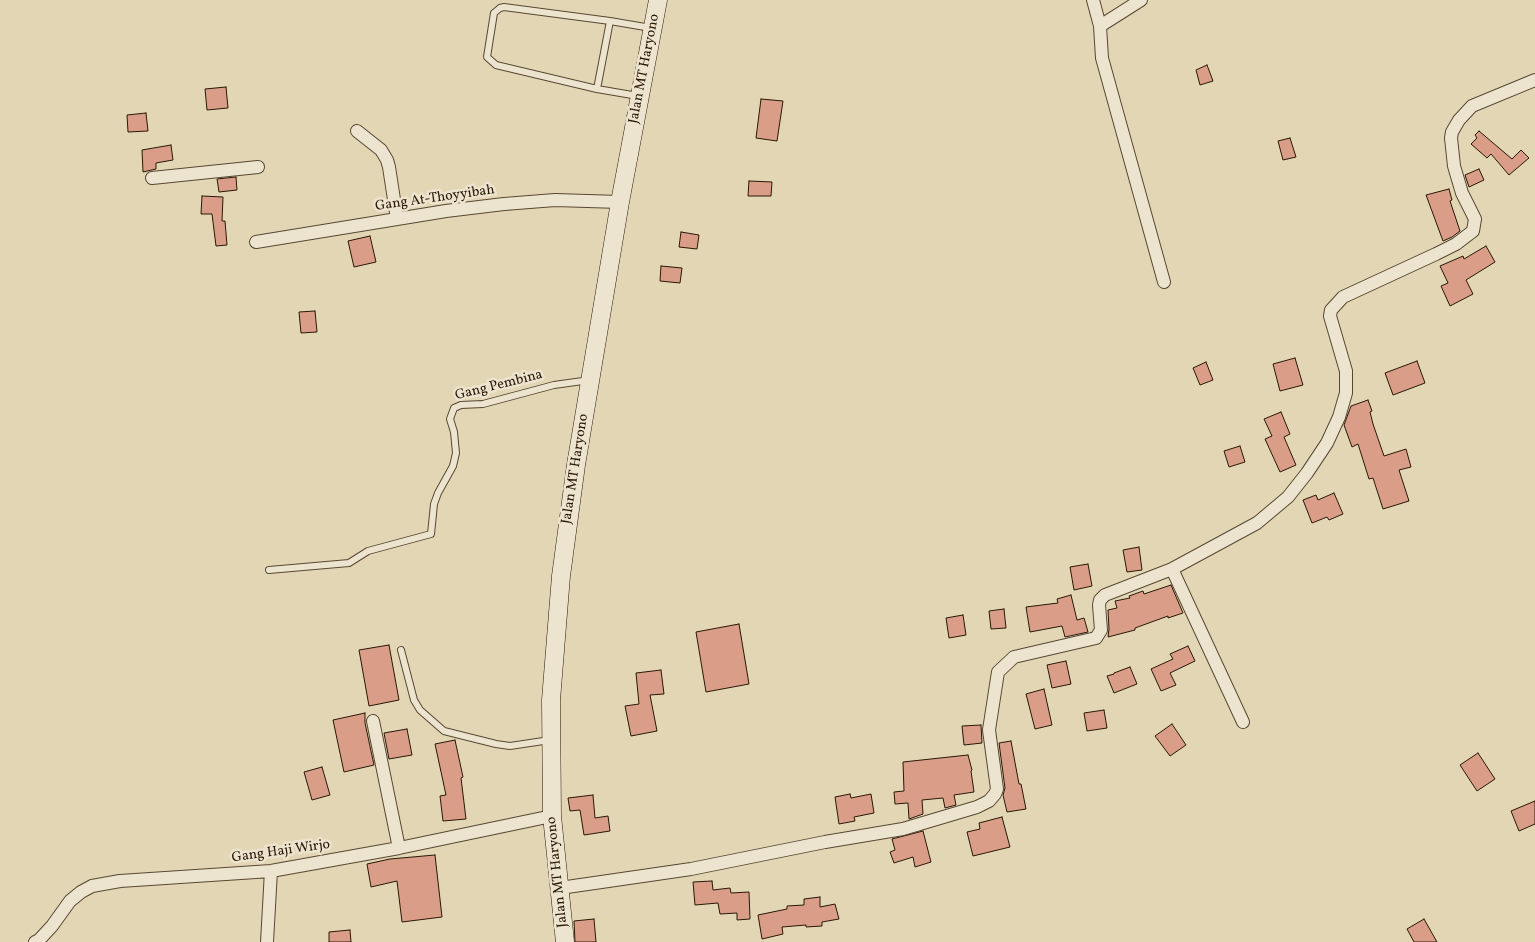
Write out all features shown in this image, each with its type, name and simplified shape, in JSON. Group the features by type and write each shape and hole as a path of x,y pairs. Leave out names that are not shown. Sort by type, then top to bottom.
{"main road":[{"name":"Jalan MT Haryono","path":"565,942 552,816 551,740 551,700 562,567 576,465 620,202 658,0"}],"street":[{"path":"1093,0 1100,26 1102,58 1164,282"},
{"path":"1100,26 1141,0"},
{"path":"560,888 691,870 825,842 903,829 977,807 989,801 997,789 989,730 998,672 1014,657 1096,638 1101,630 1100,600 1105,595 1172,569 1257,523 1288,497 1308,473 1327,443 1339,417 1346,393 1346,371 1330,316 1331,310 1343,298 1456,244 1473,231 1475,219 1459,184 1450,138 1452,132 1459,120 1472,106 1535,80"},
{"path":"357,131 381,150 387,160 397,219"},
{"path":"152,178 258,167"},
{"name":"Gang At-Thoyyibah","path":"256,242 446,211 543,200 620,202"},
{"path":"1172,569 1243,722"},
{"path":"373,721 399,848"},
{"name":"Gang Haji Wirjo","path":"35,942 52,926 70,901 92,886 120,881 144,881 272,871 399,848 552,816"},
{"path":"267,942 272,871"}],"lane":[{"path":"639,96 597,89 496,64 487,57 494,13 504,6 652,29"},
{"path":"597,89 610,21"},
{"name":"Gang Pembina","path":"269,570 349,564 368,551 431,533 434,504 453,466 456,452 450,417 454,408 461,405 484,404 554,385 591,379"},
{"path":"401,650 414,700 420,710 444,731 510,746 551,740"}],"building":[{"path":"1207,65 1213,81 1200,85 1196,70"},
{"path":"226,87 228,108 207,110 205,89"},
{"path":"761,99 783,101 777,141 756,138"},
{"path":"146,113 148,131 128,132 127,115"},
{"path":"1479,131 1512,159 1521,150 1529,158 1509,175 1491,154 1487,158 1471,144 1477,138 1475,135"},
{"path":"1290,138 1296,157 1283,160 1278,141"},
{"path":"171,145 173,160 156,163 156,169 143,172 142,150"},
{"path":"1479,169 1484,180 1469,187 1465,175"},
{"path":"236,177 237,190 219,192 217,179"},
{"path":"749,181 772,182 771,196 748,196"},
{"path":"1449,189 1452,200 1450,201 1460,231 1443,241 1426,195"},
{"path":"202,196 223,197 222,221 225,221 227,245 216,246 212,214 201,214"},
{"path":"681,232 699,235 697,249 679,247"},
{"path":"370,236 376,262 354,267 348,241"},
{"path":"1486,246 1495,262 1466,280 1473,294 1450,306 1441,286 1448,283 1440,266 1463,256 1464,259"},
{"path":"661,266 682,268 680,283 660,281"},
{"path":"315,311 317,332 301,333 299,312"},
{"path":"1295,358 1303,385 1280,391 1273,364"},
{"path":"1417,361 1425,383 1393,395 1385,373"},
{"path":"1206,362 1213,380 1200,385 1193,368"},
{"path":"1368,400 1372,411 1370,412 1373,424 1384,456 1406,449 1411,467 1399,470 1409,501 1383,509 1373,478 1369,479 1358,444 1352,447 1344,425 1351,406"},
{"path":"1281,412 1290,434 1284,437 1296,465 1280,472 1265,439 1272,436 1264,419"},
{"path":"1240,446 1245,462 1229,467 1224,451"},
{"path":"1334,493 1343,514 1329,520 1327,517 1312,523 1303,500 1316,495 1318,500"},
{"path":"1139,547 1142,570 1127,572 1123,550"},
{"path":"1088,564 1092,586 1074,590 1070,567"},
{"path":"1171,585 1183,613 1168,618 1168,616 1135,628 1135,630 1108,637 1108,610 1117,608 1115,601 1130,598 1129,596 1143,591 1144,594"},
{"path":"1071,595 1077,620 1084,618 1088,632 1065,637 1062,626 1030,632 1026,607 1058,603 1057,599"},
{"path":"1004,609 1006,628 991,629 989,611"},
{"path":"963,615 966,635 949,638 946,618"},
{"path":"739,624 749,684 706,692 696,632"},
{"path":"389,645 399,700 369,706 359,650"},
{"path":"1188,646 1195,661 1170,673 1176,685 1161,691 1151,669 1173,659 1170,654"},
{"path":"1066,661 1071,684 1052,688 1047,665"},
{"path":"1130,667 1137,684 1114,693 1107,676"},
{"path":"661,670 664,694 650,695 657,731 631,736 625,706 639,704 636,673"},
{"path":"1044,689 1052,725 1035,729 1026,694"},
{"path":"1104,710 1107,728 1087,731 1084,713"},
{"path":"365,713 365,723 374,765 344,772 333,720"},
{"path":"1172,724 1186,745 1170,756 1155,736"},
{"path":"981,725 982,743 964,745 962,726"},
{"path":"407,729 412,755 389,759 384,733"},
{"path":"455,740 463,777 461,778 466,819 443,821 440,796 446,795 435,744"},
{"path":"1011,741 1026,809 1007,812 1003,795 1005,788 999,743"},
{"path":"1478,753 1495,779 1477,791 1460,765"},
{"path":"968,755 972,770 974,792 954,795 956,805 945,808 943,798 922,800 923,814 909,819 908,803 895,804 894,792 904,791 903,762"},
{"path":"322,767 330,795 312,800 304,772"},
{"path":"850,794 851,798 871,794 874,813 854,817 855,821 839,824 835,797"},
{"path":"593,795 595,818 608,816 610,831 584,835 580,810 570,811 568,798"},
{"path":"1535,801 1535,824 1519,831 1511,811"},
{"path":"1002,817 1010,847 973,856 967,832 980,829 979,823"},
{"path":"923,831 931,862 915,867 913,857 894,863 890,852 895,850 892,839"},
{"path":"435,855 442,917 402,922 397,881 371,887 367,864 390,859"},
{"path":"712,881 713,890 730,888 731,893 749,892 750,919 737,920 737,913 720,914 718,903 695,905 693,882"},
{"path":"820,897 820,907 835,904 839,919 822,922 822,926 782,927 783,934 762,939 758,915 787,909 787,906 804,905 804,899"},
{"path":"594,919 596,942 575,942 574,921"},
{"path":"1424,919 1437,942 1414,942 1407,929"},
{"path":"350,930 351,942 329,942 329,932"}]}
